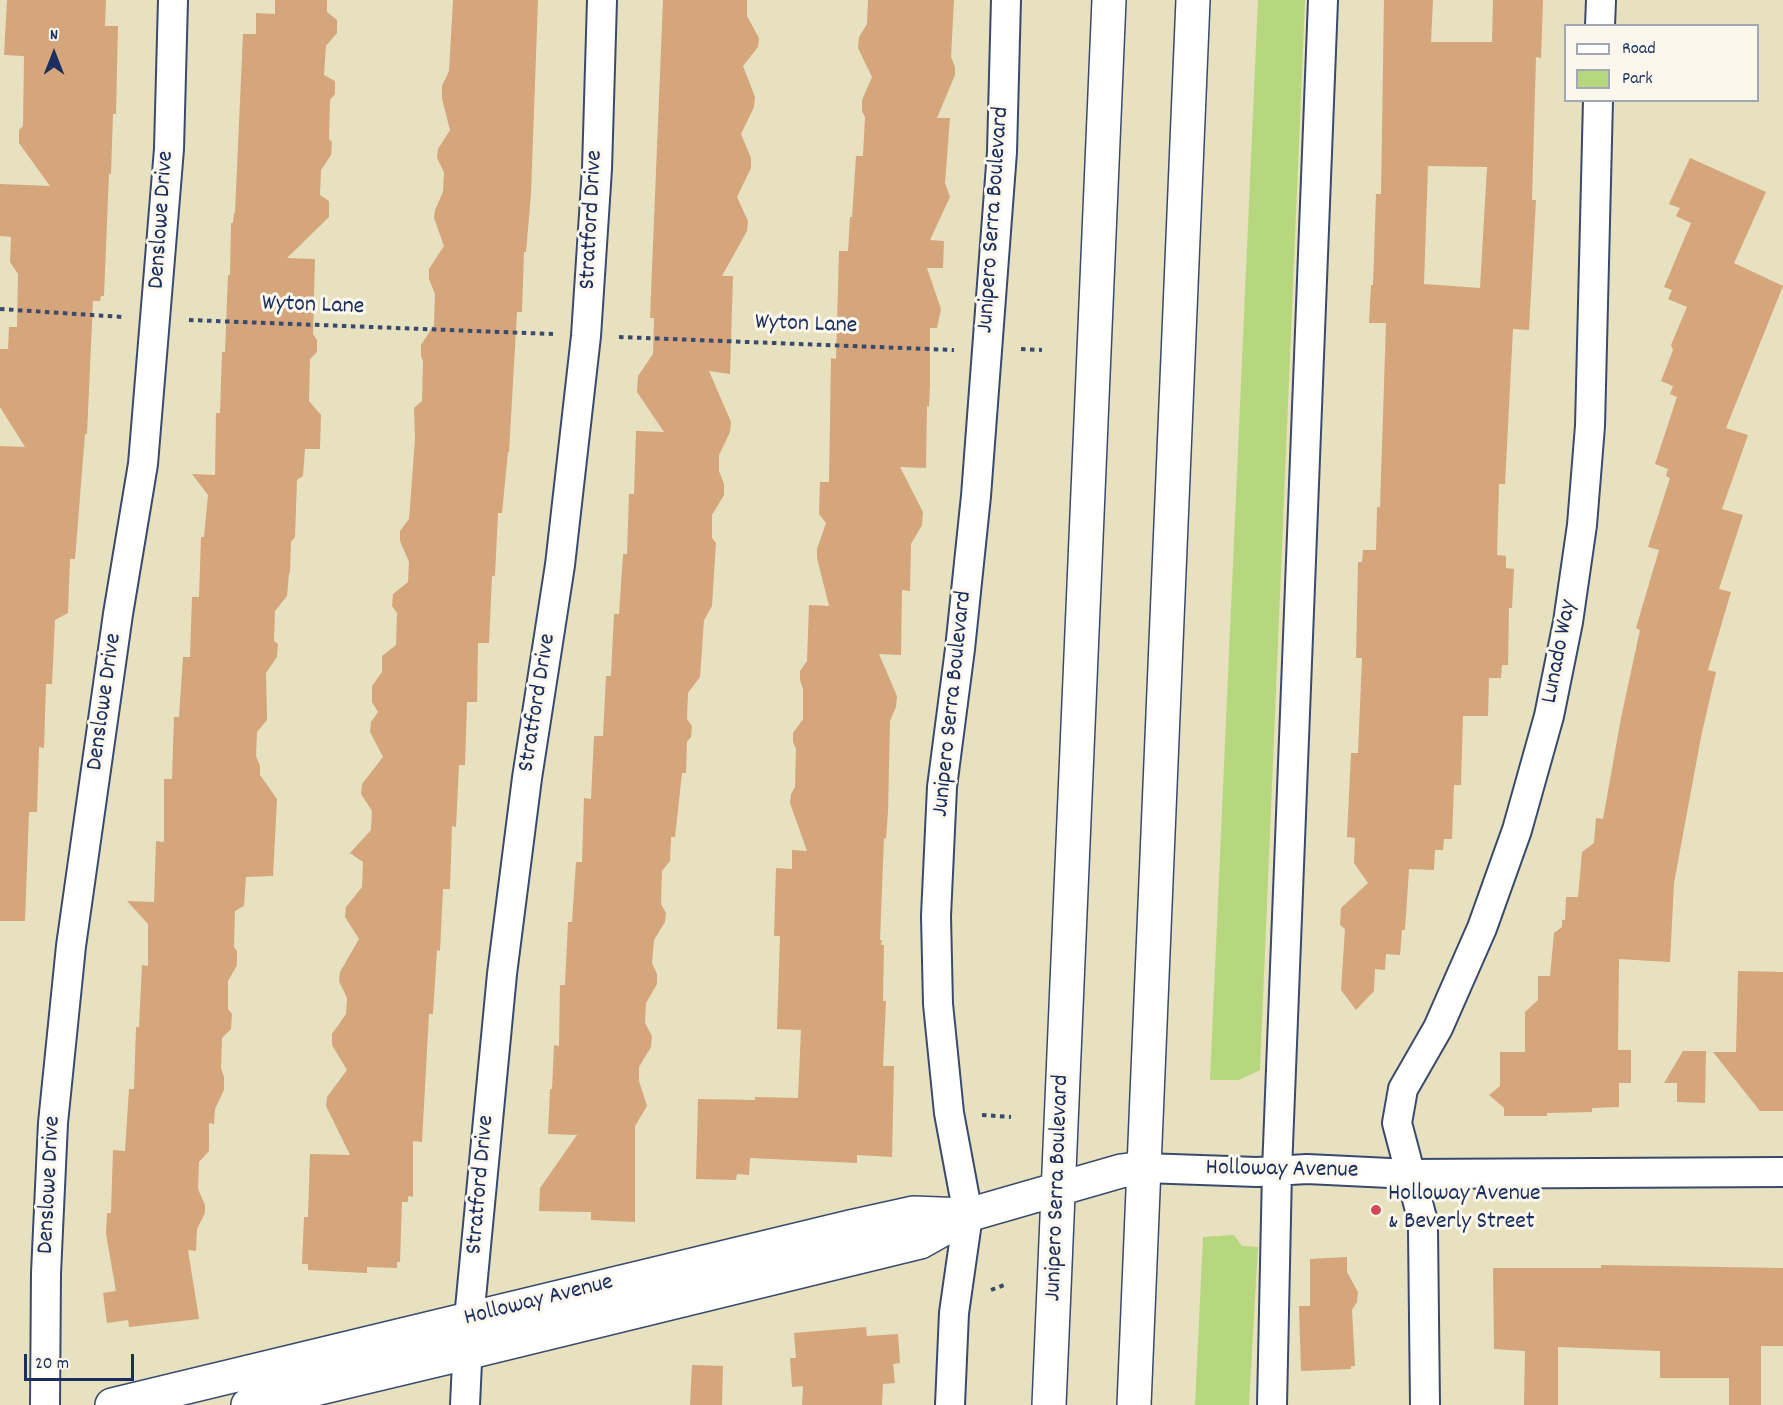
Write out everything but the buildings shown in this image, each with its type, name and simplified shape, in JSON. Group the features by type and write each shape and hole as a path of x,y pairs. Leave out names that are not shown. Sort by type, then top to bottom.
{"main road":[{"name":"Junipero Serra Boulevard","path":"1049,1405 1109,0"},
{"path":"1134,1405 1193,0"},
{"name":"Holloway Avenue","path":"248,1405 920,1242 968,1215 1121,1171 1144,1168"},
{"name":"Holloway Avenue","path":"112,1405 850,1227 913,1214 968,1215"}],"street":[{"name":"Denslowe Drive","path":"45,1405 46,1273 53,1123 71,946 118,614 143,464 169,149 173,0"},
{"name":"Stratford Drive","path":"465,1405 466,1353 502,974 527,778 560,566 586,336 597,169 602,0"},
{"name":"Junipero Serra Boulevard","path":"950,1405 954,1313 968,1215 949,1113 938,1004 936,916 942,787 960,649 976,496 1002,152 1006,0"},
{"path":"1272,1405 1277,1171 1323,0"},
{"path":"1600,24 1601,0"},
{"name":"Lunado Way","path":"1425,1405 1422,1218 1396,1123 1403,1089 1438,1028 1482,928 1517,830 1548,716 1568,622 1582,525 1590,426 1598,102"},
{"name":"Holloway Avenue","path":"1144,1168 1257,1172 1307,1169 1410,1174 1783,1172"}],"path":[{"path":"0,309 133,317"},
{"name":"Wyton Lane","path":"188,320 556,334"},
{"name":"Wyton Lane","path":"615,337 987,349"},
{"path":"976,1115 1011,1117"}],"green space":[{"path":"1258,0 1305,0 1260,1070 1239,1080 1210,1080"},
{"path":"1234,1235 1242,1246 1258,1247 1249,1405 1195,1405 1203,1237"}],"place":[{"name":"Holloway Avenue & Beverly Street","path":"1376,1210"}]}
